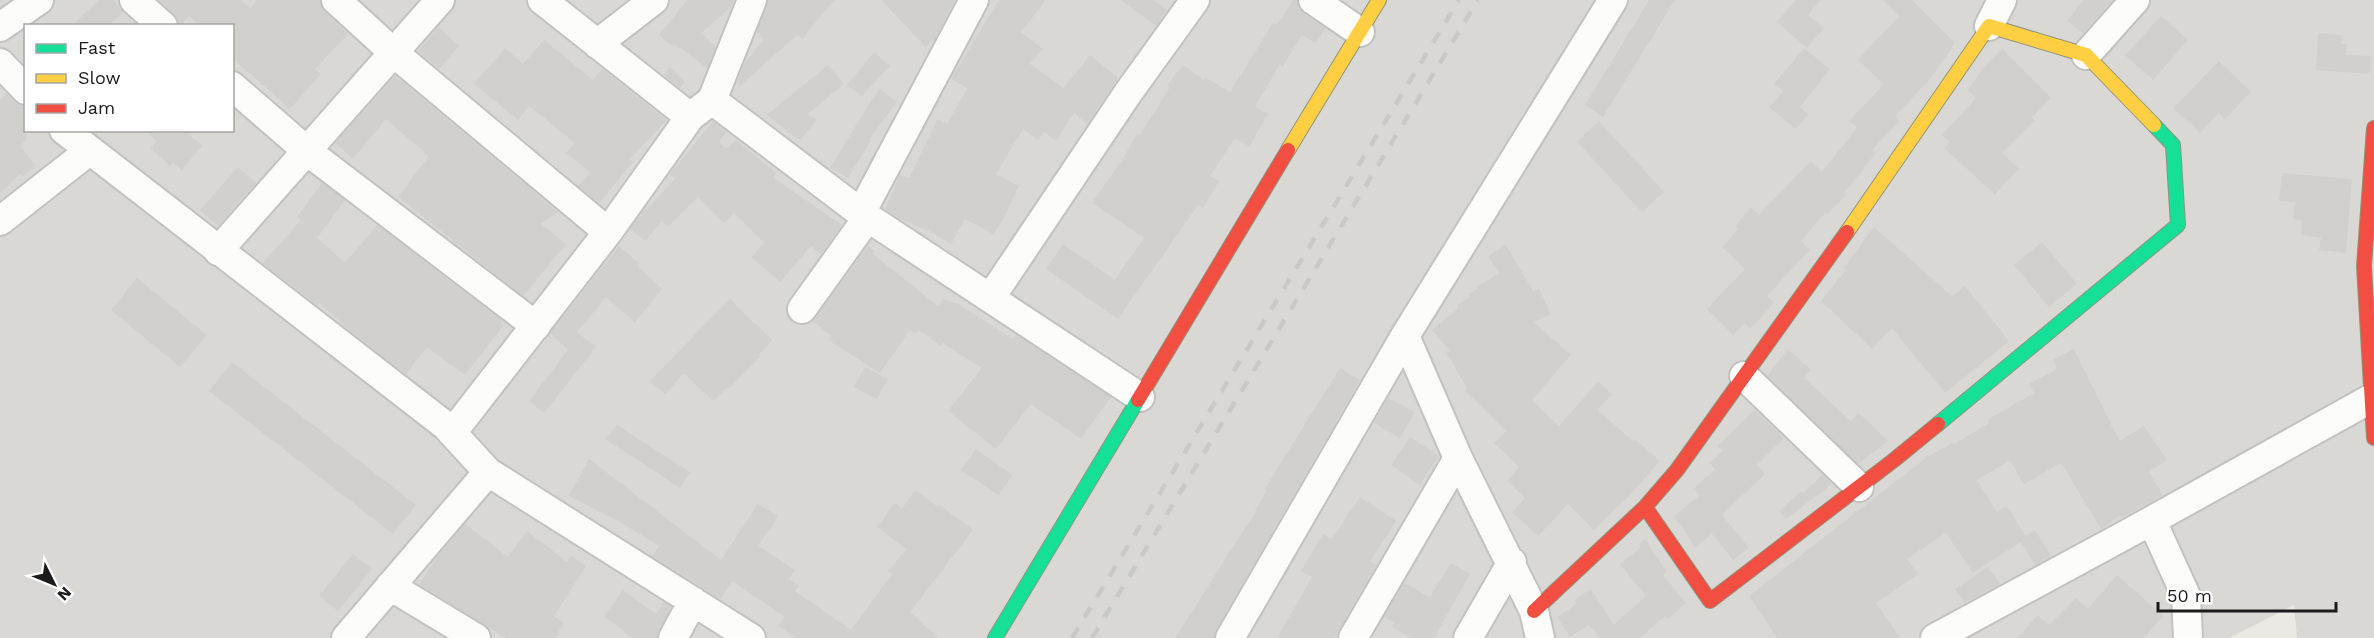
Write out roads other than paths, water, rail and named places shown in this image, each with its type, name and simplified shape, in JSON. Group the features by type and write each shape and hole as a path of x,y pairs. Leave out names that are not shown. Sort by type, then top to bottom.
{"street":[{"path":"0,27 39,0"},
{"path":"134,0 161,24"},
{"path":"336,0 394,52 608,232"},
{"path":"218,250 440,0"},
{"path":"542,0 597,44 701,108 1140,397"},
{"path":"597,44 654,0"},
{"path":"452,433 701,108 752,0"},
{"path":"802,309 864,215 974,0"},
{"path":"991,297 1128,93 1195,0"},
{"path":"1313,0 1360,32"},
{"path":"995,638 1379,0"},
{"path":"1230,638 1406,336 1613,0"},
{"path":"1534,611 1645,507 1677,470 1904,151 1989,26 2002,0"},
{"path":"2086,55 2135,0"},
{"path":"1645,507 1710,601 1859,487 2178,225 2172,145 2086,55 1989,26"},
{"path":"0,63 24,88"},
{"path":"234,88 307,151 536,326"},
{"path":"2374,128 2364,266 2374,438"},
{"path":"66,132 452,433 488,472 751,638"},
{"path":"0,221 89,151"},
{"path":"1406,336 1458,458 1512,562 1534,611 1540,638"},
{"path":"1744,376 1859,487"},
{"path":"1935,638 2372,398"},
{"path":"1353,638 1458,458"},
{"path":"346,638 488,472"},
{"path":"2152,520 2186,596 2188,638"},
{"path":"1468,638 1512,562"},
{"path":"390,586 476,638"},
{"path":"673,638 693,601"}],"railway":[{"path":"1072,638 1459,0"},
{"path":"1092,638 1478,0"}]}
